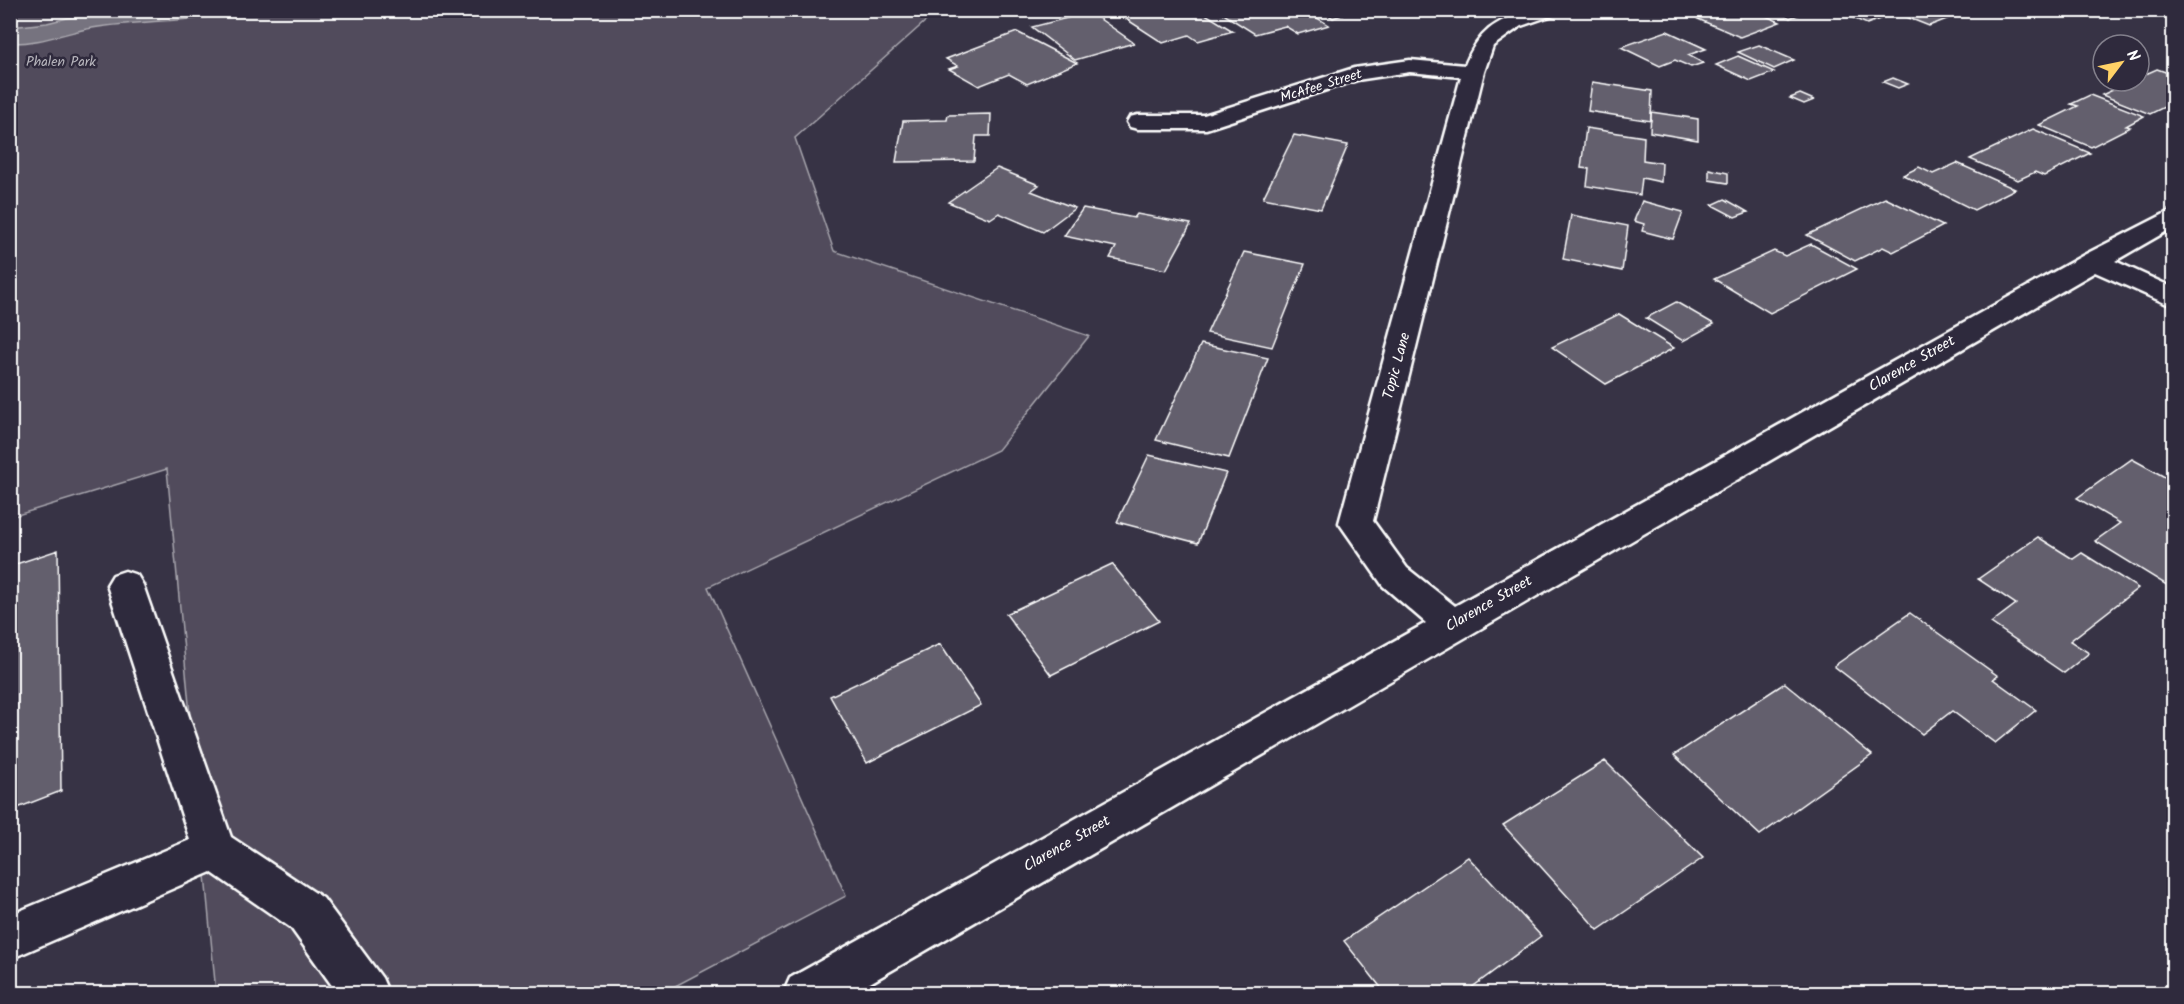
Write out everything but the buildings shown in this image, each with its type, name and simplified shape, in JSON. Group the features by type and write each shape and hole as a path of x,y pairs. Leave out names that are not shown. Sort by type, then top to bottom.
{"street":[{"path":"1473,72 1484,43 1514,22 1549,10"},
{"name":"McAfee Street","path":"1138,122 1206,122 1354,74 1410,66 1473,72"},
{"name":"Topic Lane","path":"1452,624 1395,577 1356,523 1473,72"},
{"name":"Clarence Street","path":"806,993 1452,624 2174,216"},
{"path":"2093,261 2174,299"},
{"path":"125,585 214,850 307,914 366,993"},
{"path":"10,936 214,850"}],"path":[{"path":"10,14 46,10"}],"green space":[{"name":"Phalen Park","path":"11,11 937,11 795,138 834,251 1089,336 998,450 708,587 846,896 662,993 216,993 167,469 11,517"}],"shaded area":[{"path":"99,10 253,11 213,17 112,25 42,40 11,43 11,27 47,23"}]}
